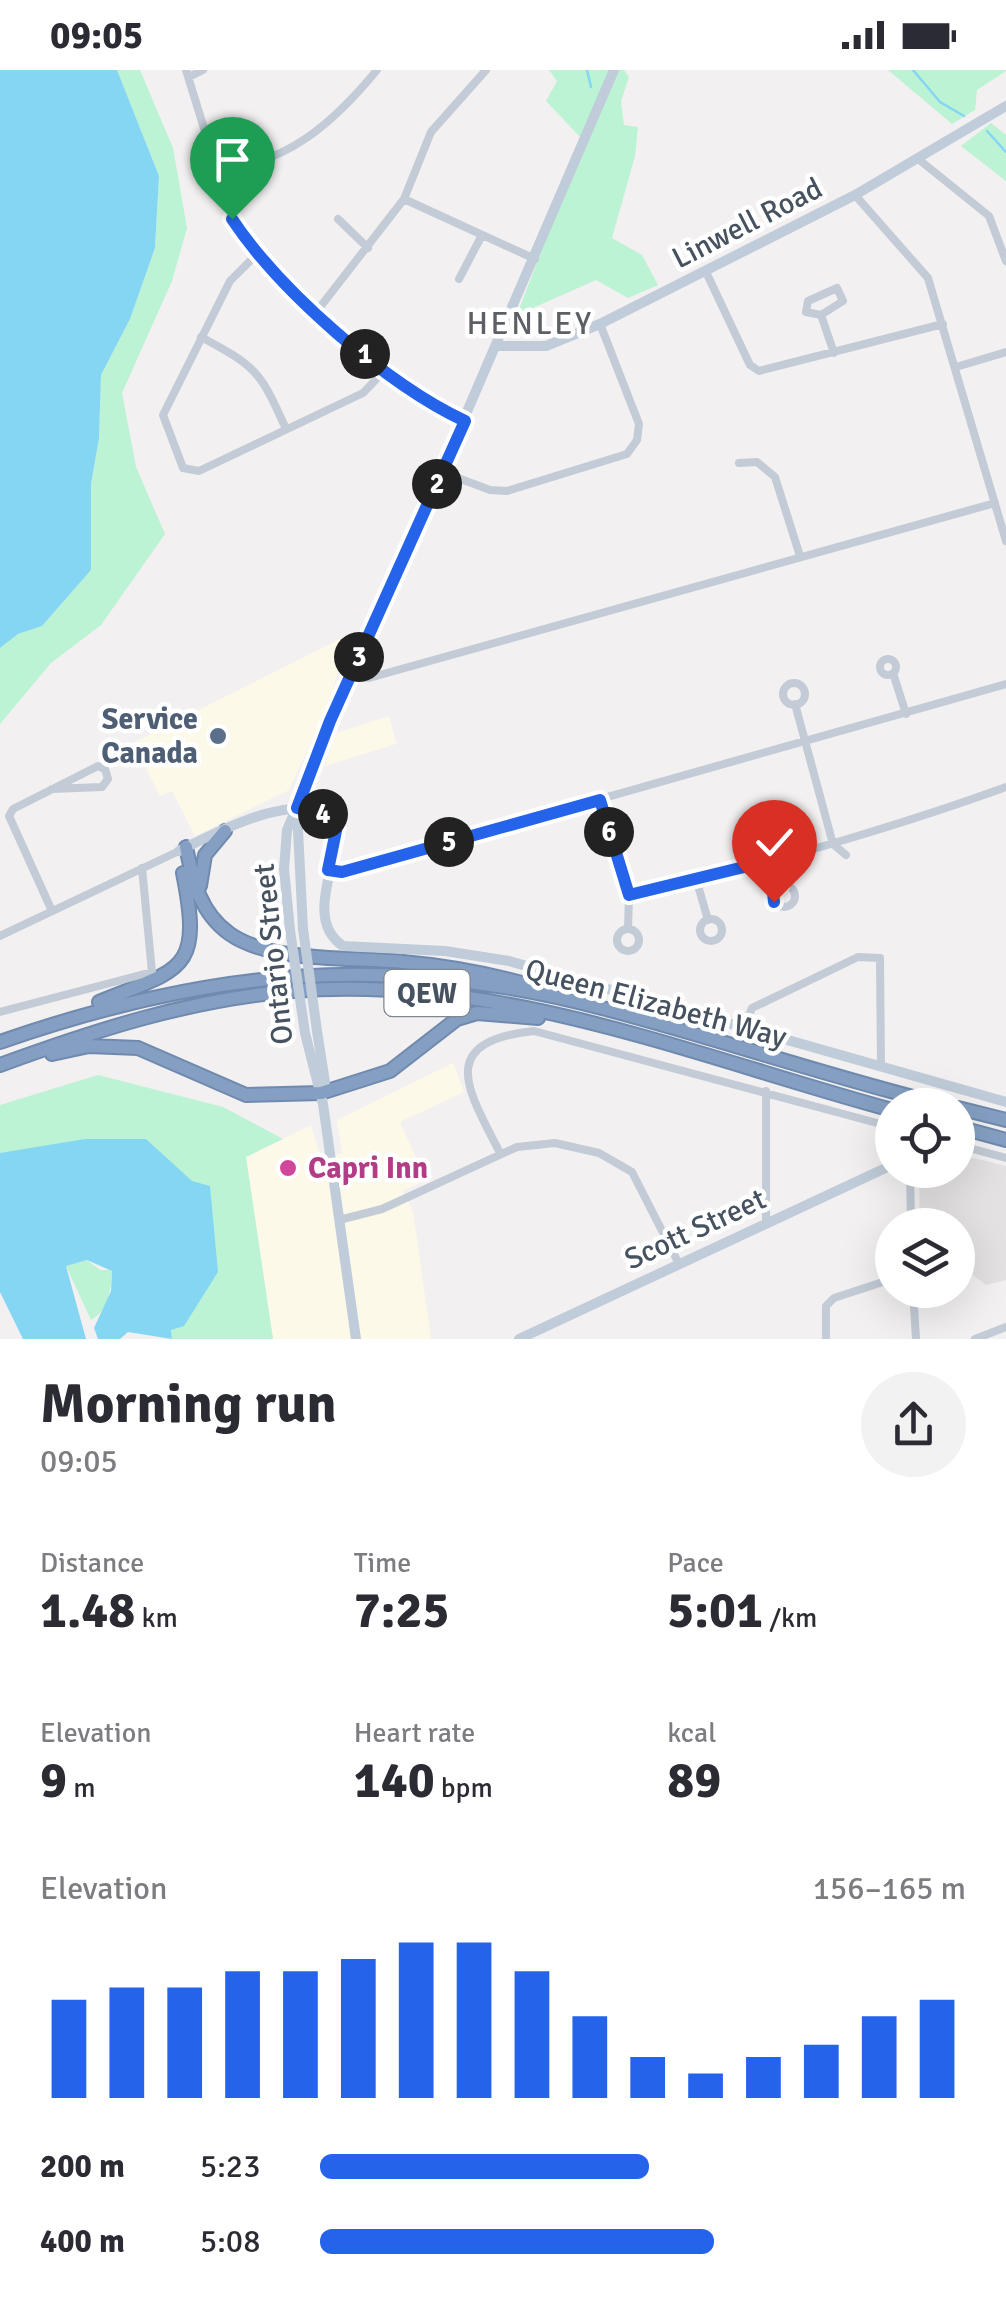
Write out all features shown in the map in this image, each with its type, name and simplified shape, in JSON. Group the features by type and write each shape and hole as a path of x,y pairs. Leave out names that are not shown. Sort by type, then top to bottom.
{"highway":[{"path":"208,912 200,889 201,865 225,831"},
{"path":"182,849 208,912 226,932 262,949 438,966 524,983 599,1007"},
{"path":"57,1022 158,980 182,960 192,924 182,849"},
{"name":"Queen Elizabeth Way","path":"0,1042 57,1022 228,980 346,973 427,976 599,1007 884,1088"},
{"name":"Queen Elizabeth Way","path":"0,1066 85,1034 202,1004 294,991 389,990 490,1000 580,1019 875,1105"},
{"path":"0,1066 62,1051 120,1045 138,1048 246,1095 321,1093 390,1071 457,1019 499,1013 552,1019 850,1098"},
{"path":"975,1112 1006,1120"},
{"path":"975,1132 1006,1140"}],"main road":[{"name":"Ontario Street","path":"356,1339 321,1093 325,1082 290,930 284,869 287,830 614,70"},
{"name":"Linwell Road","path":"497,346 530,349 600,324 855,195 1006,106"},
{"name":"Ontario Street","path":"297,808 311,1032"},
{"path":"182,849 275,810 297,808 329,816 337,826 328,870 326,911 336,941 343,946 445,951 509,961 1006,1102"},
{"name":"Scott Street","path":"519,1339 875,1172"}],"street":[{"path":"203,70 187,73 220,169 232,219 256,255 384,371 465,421"},
{"path":"220,169 266,162 290,150 334,118 377,70"},
{"path":"317,311 404,199 431,132 486,70"},
{"path":"917,158 989,216 1006,225"},
{"path":"855,195 922,266 943,324 1006,541"},
{"path":"404,199 535,259"},
{"path":"989,216 1006,261"},
{"path":"338,219 368,248"},
{"path":"459,279 482,235"},
{"path":"256,255 230,281 163,415 184,468 198,471 363,393 384,371"},
{"path":"706,272 750,365 759,371 943,324"},
{"path":"837,288 843,301 822,315 806,312 808,301 837,288"},
{"path":"822,315 834,353"},
{"path":"442,472 490,490 507,491 627,454 637,440 639,424 600,324"},
{"path":"201,337 246,361 261,375 286,429"},
{"path":"956,368 1006,352"},
{"path":"739,464 756,462 776,476 800,556"},
{"path":"351,676 382,674 995,503"},
{"path":"893,673 906,714"},
{"path":"328,870 342,872 1006,684"},
{"path":"795,704 833,844 846,854"},
{"path":"52,789 102,786 108,779 104,768 98,766 52,789 13,809 8,816 52,911"},
{"path":"629,895 662,884 696,882 833,844 1006,788"},
{"path":"600,800 629,895 628,928"},
{"path":"0,936 182,849"},
{"path":"773,860 781,884"},
{"path":"0,1012 152,972 142,868"},
{"path":"696,882 708,920"},
{"path":"744,1027 752,1008 858,957 873,955 880,958 880,1066"},
{"path":"500,1154 472,1099 466,1074 480,1045 502,1035 550,1033 875,1122"},
{"path":"766,1092 766,1224"},
{"path":"340,1220 382,1208 500,1154 536,1142 555,1143 614,1159 638,1179 679,1264"},
{"path":"975,1150 1006,1158"},
{"path":"826,1339 826,1306 834,1298 875,1285"},
{"path":"914,1308 916,1339"},
{"path":"975,1339 996,1335 1006,1328"}],"shaded area":[{"path":"348,635 329,703 289,790 195,836 172,791 160,796 133,743"},
{"path":"389,716 396,744 325,766 336,733"},
{"path":"453,1063 464,1092 400,1122 426,1180 402,1191 413,1211 431,1339 273,1339 246,1157 311,1125 321,1160 342,1153 337,1120"},
{"path":"975,1158 1006,1166 1006,1280 986,1285 975,1277 975,1208 920,1208 919,1188 975,1188"}],"green space":[{"path":"117,70 140,70 173,148 187,228 172,281 122,393 136,467 165,534 101,625 51,663 0,724 0,648 18,634 42,626 91,570 91,484 99,438 101,375 130,319 155,248 159,176"},
{"path":"549,70 624,70 629,77 621,101 624,125 638,127 635,156 612,238 642,255 658,285 628,298 596,280 517,315 583,140 546,101 557,81"},
{"path":"888,70 1006,71 977,90 975,110 952,124"},
{"path":"991,123 1006,135 1006,181 961,146"},
{"path":"98,1075 223,1107 283,1139 246,1157 273,1339 172,1339 171,1330 210,1186 192,1182 146,1139 0,1153 0,1105"},
{"path":"87,1260 100,1270 112,1270 105,1305 91,1320 66,1266"}],"water":[{"path":"0,70 117,70 159,176 155,248 130,319 101,375 99,438 91,484 91,570 42,626 18,634 0,648"},
{"path":"85,1139 146,1139 192,1181 210,1186 218,1272 184,1326 171,1330 172,1339 128,1332 120,1339 98,1339 94,1328 111,1291 112,1271 87,1260 66,1266 86,1339 23,1339 0,1292 0,1153"}],"waterway":[{"path":"587,70 591,87"},
{"path":"913,70 940,102 964,116"},
{"path":"987,131 1006,152"}],"place":[{"name":"Service Canada","path":"218,736"},
{"name":"Capri Inn","path":"288,1168"}],"district":[{"name":"HENLEY","path":"530,323"}],"route":[{"path":"232,219 256,255 384,371 423,399 465,421 330,721 297,808 329,816 337,826 328,870 342,872 600,800 629,895 662,884 696,882 773,860 781,884 773,892 774,902"}]}
